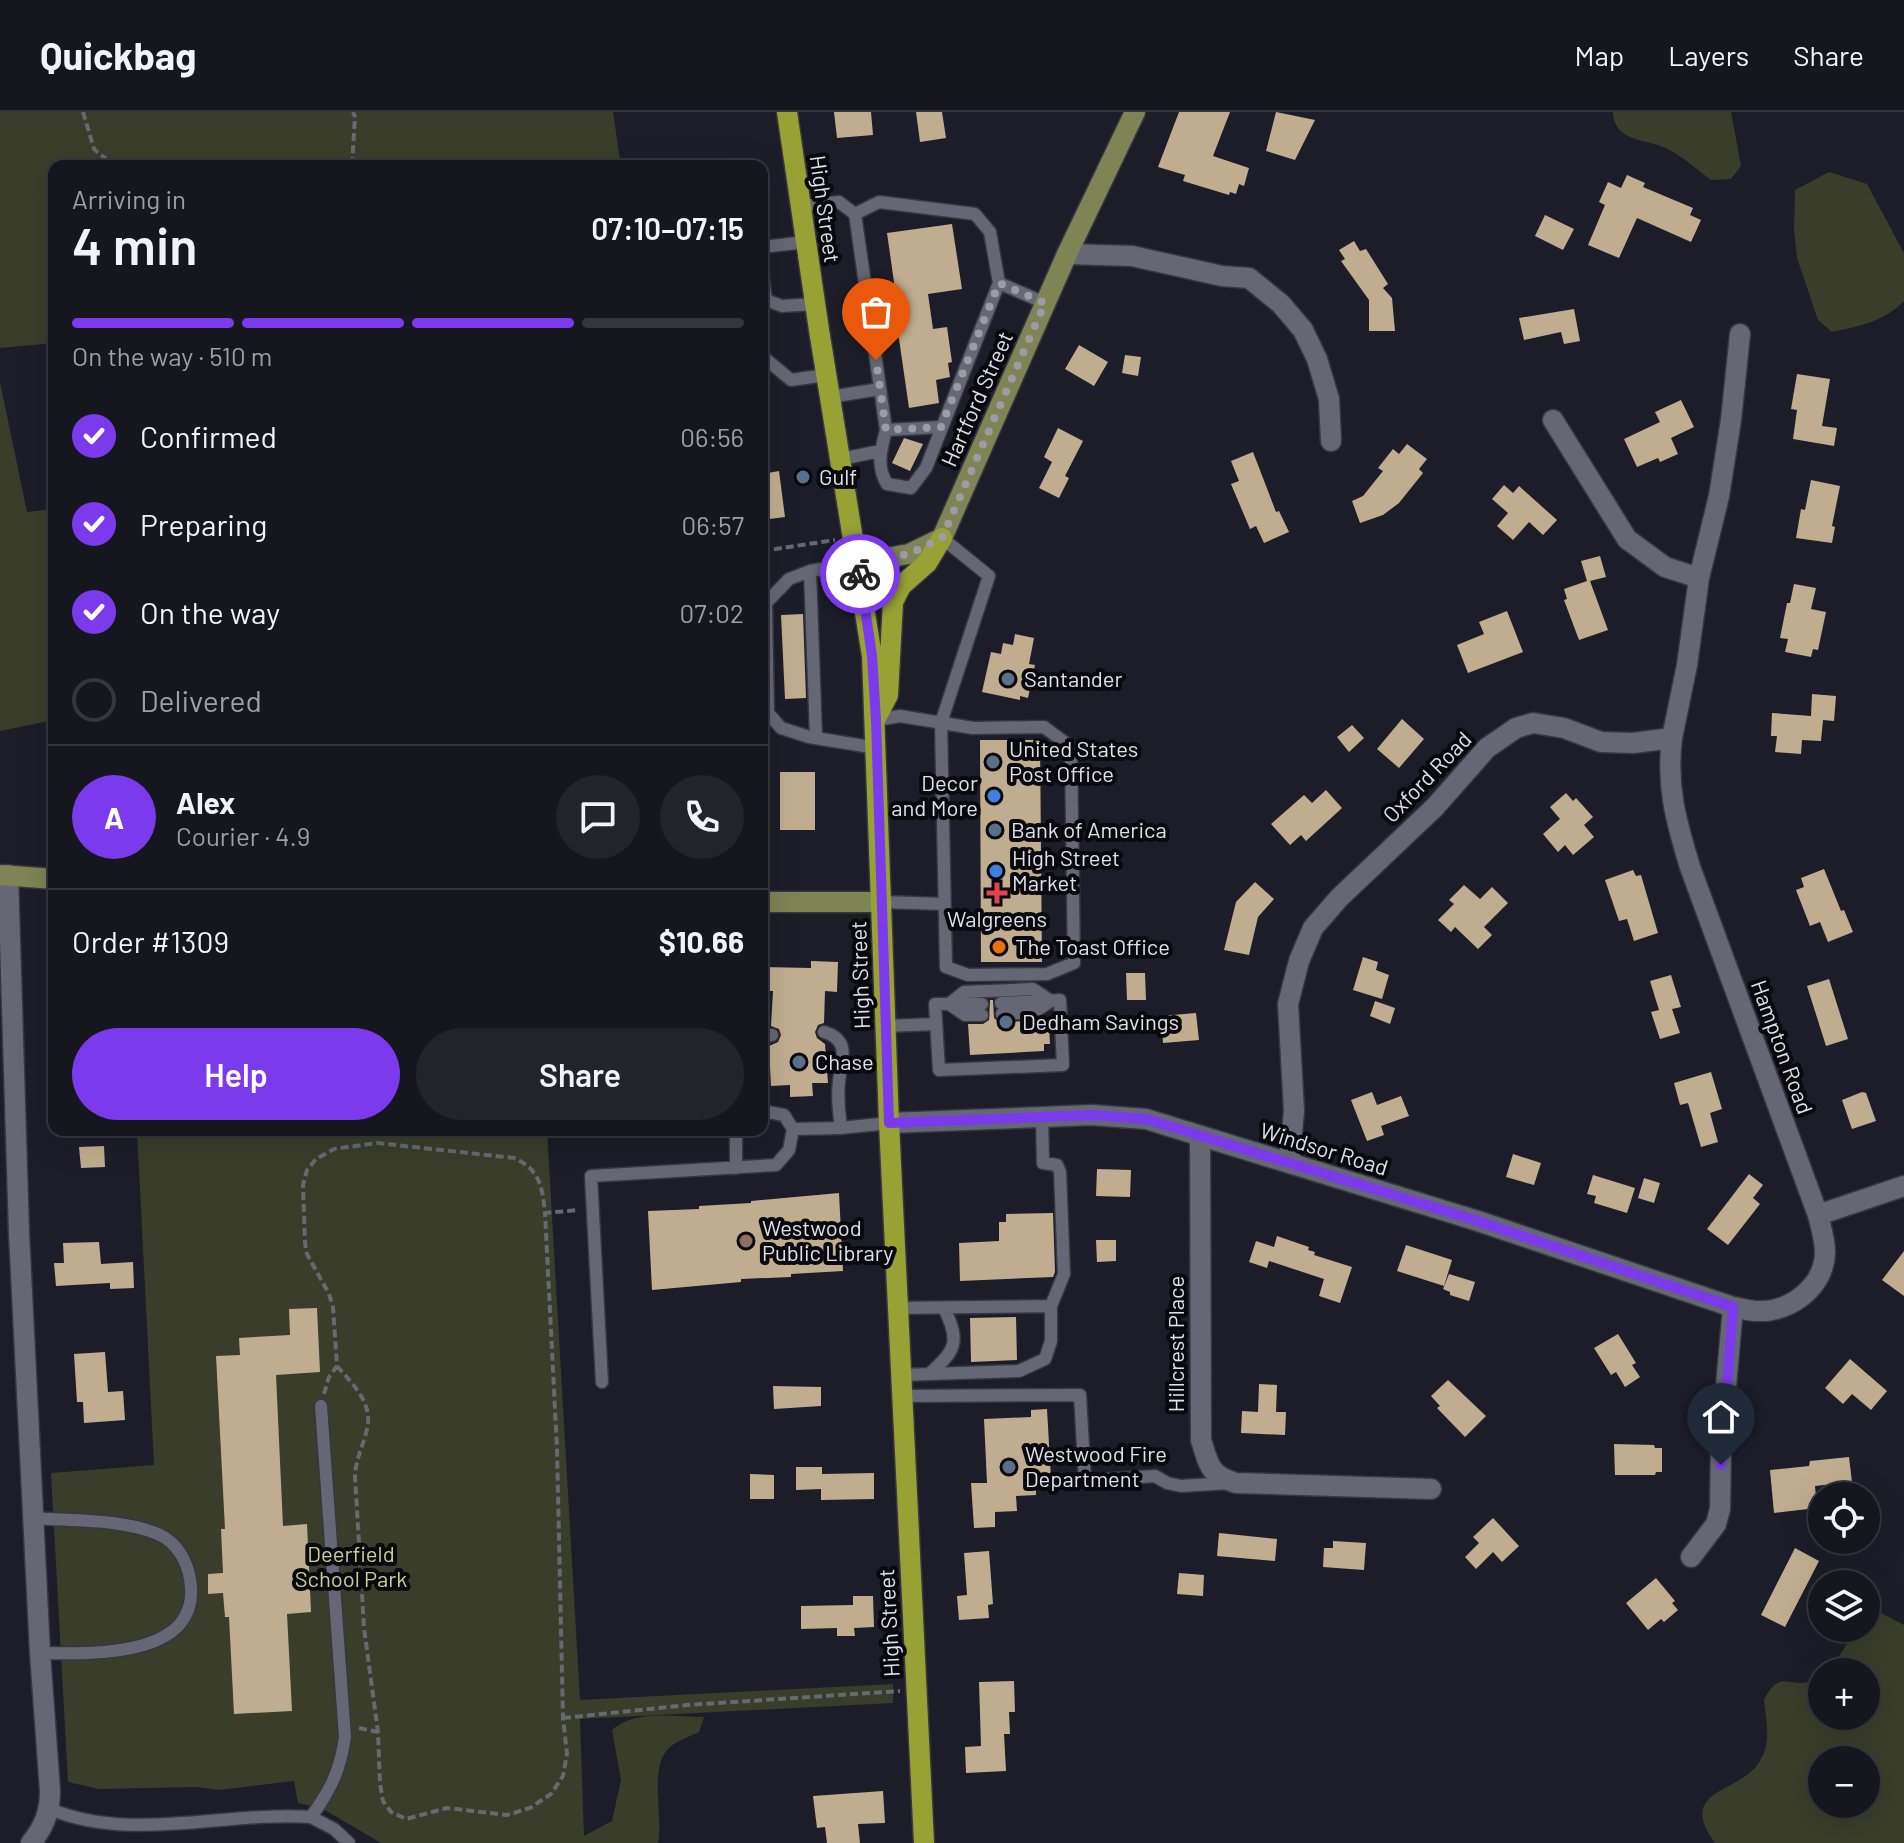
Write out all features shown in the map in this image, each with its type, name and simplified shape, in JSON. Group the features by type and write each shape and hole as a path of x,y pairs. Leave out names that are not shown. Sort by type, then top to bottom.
{"main road":[{"name":"High Street","path":"787,112 872,656 889,1123 924,1843"},
{"path":"876,720 888,695 893,602 901,586 927,563 942,538"}],"street":[{"name":"Hartford Street","path":"942,538 1067,254 1135,112"},
{"path":"1067,254 1132,256 1222,276 1249,278 1281,304 1303,330 1317,359 1329,399 1331,441"},
{"path":"1672,738 1687,665 1699,578 1719,496 1740,334"},
{"path":"1553,420 1627,539 1665,567 1699,578"},
{"path":"858,563 909,554 942,538"},
{"name":"Oxford Road","path":"1289,1163 1294,1111 1288,1004 1299,961 1313,928 1339,898 1435,807 1487,748 1516,728 1533,723 1549,725 1601,742 1633,743 1672,738"},
{"name":"Hampton Road","path":"1672,738 1668,769 1674,814 1818,1215 1825,1252 1818,1282 1787,1305 1756,1312 1733,1307"},
{"path":"31,1843 41,1831 50,1809 4,875 48,879"},
{"path":"768,902 882,902"},
{"name":"Windsor Road","path":"889,1123 1092,1115 1146,1119 1478,1221 1733,1307"},
{"name":"Hillcrest Place","path":"1200,1136 1201,1440 1209,1466 1218,1478 1236,1483"},
{"path":"1818,1215 1904,1186"},
{"path":"1691,1557 1716,1524 1720,1509 1721,1443 1733,1307"},
{"path":"1236,1483 1431,1489"}],"lane":[{"path":"801,206 839,202 855,214 886,430 880,451 880,473 887,484 911,488 926,468 999,283 990,232 975,214 879,202 855,214"},
{"path":"768,246 806,242"},
{"path":"999,283 1045,303"},
{"path":"768,301 782,306 815,304"},
{"path":"768,361 791,380 826,375"},
{"path":"830,397 880,389"},
{"path":"886,430 941,427"},
{"path":"841,459 880,451"},
{"path":"876,720 900,716 941,723 973,728 1044,727 1071,747 1074,963 1047,974 968,975 946,967 941,723 989,576 942,538"},
{"path":"768,601 789,579 810,571 858,563"},
{"path":"810,571 816,737"},
{"path":"768,713 781,728 877,748"},
{"path":"882,902 944,904"},
{"path":"949,1004 964,992 1033,989 1051,1001"},
{"path":"982,1009 935,1004 939,1070 1063,1065 1060,1000 1001,1008"},
{"path":"886,1026 936,1024"},
{"path":"824,1032 842,1045 844,1061 839,1078 838,1106 841,1128"},
{"path":"602,1382 591,1176 776,1165 789,1150 793,1129 784,1115 768,1112"},
{"path":"902,1385 929,1374 1019,1371 1045,1359 1051,1341 1051,1306 1064,1274 1060,1172 1057,1165 1043,1163 1042,1117"},
{"path":"793,1129 889,1123"},
{"path":"736,1136 736,1168"},
{"path":"898,1308 1051,1306"},
{"path":"929,1374 951,1352 955,1338 944,1308"},
{"path":"902,1385 1080,1395 1085,1481 1155,1476 1181,1486 1236,1483"},
{"path":"311,1817 329,1791 341,1764 345,1737 321,1406"},
{"path":"34,1518 136,1526 163,1536 188,1565 191,1585 190,1608 182,1625 167,1636 137,1646 86,1654 40,1653"},
{"path":"50,1809 75,1820 103,1824 200,1823 284,1815 311,1817 334,1829 349,1843"}],"path":[{"path":"83,112 94,149 107,160"},
{"path":"352,160 353,112"},
{"path":"768,550 854,537"},
{"path":"377,1143 514,1158 529,1166 536,1175 542,1189 545,1213 557,1449 563,1718 567,1754 563,1776 551,1794 530,1808 507,1815 447,1808 406,1819 391,1812 383,1801 378,1732 364,1628 355,1476 356,1457 368,1429 369,1414 365,1401 337,1366 333,1307 307,1254 303,1185 307,1170 316,1159 334,1149 377,1143"},
{"path":"545,1213 593,1209"},
{"path":"321,1406 329,1377 337,1366"},
{"path":"563,1718 688,1705 916,1690"}],"green space":[{"path":"0,112 613,112 620,160 48,160 48,344 0,348"},
{"path":"1613,112 1731,112 1741,166 1731,179 1711,180 1670,150 1626,135 1619,130"},
{"path":"1829,172 1867,184 1904,253 1904,301 1880,318 1832,332 1818,320 1797,258 1794,230 1795,190"},
{"path":"0,382 27,512 48,510 48,721 0,731"},
{"name":"Deerfield School Park","path":"137,1136 547,1136 580,1700 893,1684 893,1703 580,1719 584,1836 612,1821 621,1780 612,1730 621,1723 644,1717 704,1717 699,1732 671,1746 664,1755 658,1778 658,1843 381,1843 323,1809 298,1803 294,1781 218,1790 198,1787 99,1789 68,1782 51,1473 154,1465"},
{"path":"1880,1614 1904,1625 1904,1843 1715,1843 1702,1812 1715,1794 1751,1772 1764,1754 1767,1724 1764,1700 1774,1685 1779,1682 1808,1682 1808,1730 1880,1730 1880,1658 1838,1658 1848,1642 1880,1642"}],"building":[{"path":"834,112 871,112 873,135 837,138"},
{"path":"916,112 942,112 946,138 920,142"},
{"path":"1179,112 1230,112 1213,156 1249,168 1244,186 1239,184 1236,194 1230,192 1229,195 1183,181 1185,175 1158,167"},
{"path":"1276,112 1315,120 1295,160 1266,151"},
{"path":"1627,175 1645,183 1643,187 1693,208 1690,215 1701,220 1691,242 1637,218 1619,258 1588,245 1605,205 1599,202 1608,182 1621,188"},
{"path":"1545,215 1574,229 1563,250 1535,236"},
{"path":"952,224 962,289 928,294 933,329 947,327 952,362 948,363 950,377 936,380 939,403 909,408 887,233"},
{"path":"1354,241 1360,251 1366,249 1388,284 1383,288 1392,298 1395,331 1369,331 1369,300 1341,261 1345,259 1339,250"},
{"path":"1574,309 1580,341 1564,344 1561,332 1524,340 1519,318"},
{"path":"1079,345 1108,362 1094,386 1065,369"},
{"path":"1125,355 1141,357 1138,376 1122,373"},
{"path":"1797,374 1830,379 1822,426 1837,428 1834,446 1793,439 1797,410 1791,409"},
{"path":"1681,400 1694,427 1671,438 1678,454 1637,467 1624,439 1660,422 1655,412"},
{"path":"1058,428 1083,441 1065,476 1069,478 1059,498 1039,488 1052,462 1044,457"},
{"path":"904,438 923,444 910,471 892,463"},
{"path":"1407,444 1427,459 1419,469 1423,473 1399,503 1383,515 1360,523 1352,501 1363,496 1383,471 1378,468 1393,449 1399,454"},
{"path":"1253,452 1276,512 1279,511 1289,532 1264,543 1256,526 1250,529 1231,484 1239,481 1231,461"},
{"path":"779,471 785,517 768,519 768,473"},
{"path":"1811,480 1840,486 1832,543 1796,538 1801,509 1805,510"},
{"path":"1504,485 1513,493 1519,486 1557,520 1543,535 1529,522 1513,540 1497,526 1508,513 1492,499"},
{"path":"1600,556 1606,577 1590,581 1608,630 1579,640 1564,600 1567,599 1564,589 1587,581 1581,561"},
{"path":"1794,584 1816,588 1811,609 1826,612 1818,650 1813,649 1811,657 1785,652 1788,639 1780,638"},
{"path":"1507,611 1523,652 1468,673 1457,645 1484,634 1479,622"},
{"path":"803,614 806,698 785,699 781,615"},
{"name":"Santander","path":"1015,634 1034,638 1029,664 1035,665 1028,698 1020,696 1020,700 982,692 991,652 1001,654 1003,643 1013,645"},
{"path":"1812,694 1836,696 1834,721 1823,720 1821,741 1802,740 1801,754 1775,752 1777,736 1771,736 1772,713 1811,716"},
{"path":"1402,719 1424,739 1399,768 1377,749"},
{"path":"1352,725 1364,738 1349,752 1337,737"},
{"path":"980,740 1040,740 1042,962 981,962"},
{"path":"780,772 815,772 815,830 780,830"},
{"path":"1326,790 1342,808 1306,841 1301,835 1290,845 1271,824 1304,795 1312,803"},
{"path":"1566,793 1573,801 1576,798 1593,817 1584,825 1594,837 1573,855 1565,845 1558,852 1543,834 1560,819 1550,807"},
{"path":"1824,869 1853,932 1828,942 1820,922 1810,926 1796,890 1804,887 1801,878"},
{"path":"1633,870 1636,876 1641,875 1658,933 1634,941 1627,919 1619,921 1605,880"},
{"path":"1255,882 1274,899 1258,917 1249,955 1224,950 1236,902"},
{"path":"1464,885 1480,899 1492,887 1508,903 1484,927 1492,935 1478,949 1455,927 1451,932 1438,920 1454,904 1449,900"},
{"path":"1363,957 1378,962 1376,970 1389,975 1382,999 1353,990"},
{"path":"811,961 838,962 837,992 825,991 824,1023 818,1025 815,1032 825,1044 828,1083 812,1083 813,1096 790,1097 790,1085 771,1086 769,1046 778,1042 781,1035 779,1029 771,1026 773,991 768,991 768,967 811,968"},
{"path":"1126,973 1145,973 1146,1000 1127,1000"},
{"path":"1671,975 1681,1007 1672,1009 1680,1033 1660,1039 1651,1012 1659,1010 1650,981"},
{"path":"1829,979 1848,1039 1826,1046 1807,986"},
{"name":"Dedham Savings","path":"990,1000 993,1000 994,1018 999,1022 1035,1021 1043,1017 1043,1025 1049,1024 1050,1044 1044,1044 1044,1051 970,1055 968,1024 983,1024 989,1020"},
{"path":"1375,1001 1395,1008 1390,1024 1370,1016"},
{"path":"1196,1013 1199,1040 1163,1043 1161,1016"},
{"path":"1711,1072 1722,1109 1710,1113 1718,1142 1701,1147 1688,1103 1680,1105 1674,1083"},
{"path":"1372,1092 1377,1105 1401,1096 1409,1116 1381,1126 1384,1135 1367,1141 1351,1100"},
{"path":"1866,1093 1876,1121 1852,1129 1842,1100"},
{"path":"104,1146 105,1167 81,1168 79,1147"},
{"path":"1513,1154 1541,1163 1534,1185 1506,1177"},
{"path":"1097,1169 1131,1170 1130,1197 1096,1196"},
{"path":"1749,1174 1763,1185 1753,1198 1760,1204 1728,1245 1707,1229"},
{"path":"1593,1175 1635,1188 1627,1213 1594,1203 1596,1196 1587,1194"},
{"path":"1644,1178 1660,1183 1654,1203 1638,1198"},
{"name":"Westwood Public Library","path":"839,1193 843,1271 652,1290 648,1211 699,1209 699,1206"},
{"path":"1053,1213 1053,1277 960,1281 959,1243 999,1241 999,1222 1006,1222 1006,1214"},
{"path":"1277,1236 1309,1247 1308,1250 1315,1252 1314,1255 1352,1267 1340,1303 1319,1296 1324,1279 1269,1261 1267,1268 1249,1262 1256,1241 1274,1247"},
{"path":"1096,1240 1116,1240 1116,1261 1097,1262"},
{"path":"99,1242 101,1264 133,1262 134,1288 110,1289 110,1283 56,1286 54,1263 64,1263 63,1243"},
{"path":"1406,1245 1452,1260 1444,1286 1397,1271"},
{"path":"1904,1251 1904,1296 1882,1280"},
{"path":"1449,1274 1475,1282 1469,1301 1450,1295 1443,1289"},
{"path":"317,1308 320,1372 276,1375 283,1526 307,1524 311,1612 287,1614 292,1711 234,1714 229,1617 225,1617 223,1593 208,1594 208,1574 223,1573 221,1529 225,1529 216,1356 240,1355 239,1338 290,1335 289,1309"},
{"path":"1016,1317 1017,1360 971,1362 970,1318"},
{"path":"1618,1334 1636,1363 1632,1365 1640,1377 1625,1387 1616,1372 1611,1375 1594,1348"},
{"path":"105,1352 108,1392 123,1391 125,1420 84,1423 83,1402 77,1402 74,1354"},
{"path":"1850,1359 1887,1391 1871,1410 1852,1394 1843,1404 1825,1388"},
{"path":"1448,1380 1486,1416 1465,1437 1437,1408 1440,1406 1431,1396"},
{"path":"1259,1384 1277,1385 1276,1412 1286,1412 1285,1435 1241,1433 1242,1411 1258,1412"},
{"path":"773,1386 821,1387 821,1406 774,1409"},
{"path":"1047,1409 1051,1479 1036,1480 1036,1495 1016,1496 1017,1511 995,1512 995,1527 974,1528 971,1483 987,1483 984,1419 1031,1417 1031,1410"},
{"path":"1614,1444 1662,1448 1662,1472 1655,1475 1615,1475"},
{"path":"1849,1457 1852,1482 1808,1482 1808,1509 1774,1513 1770,1470 1809,1466 1810,1461"},
{"path":"796,1467 822,1467 822,1474 874,1473 874,1499 821,1500 821,1489 796,1490"},
{"path":"750,1474 774,1475 774,1499 750,1499"},
{"path":"1493,1518 1519,1546 1502,1562 1493,1552 1476,1569 1465,1557 1479,1543 1473,1537"},
{"path":"1219,1533 1277,1539 1275,1561 1217,1556"},
{"path":"1333,1541 1366,1543 1364,1570 1323,1567 1324,1548 1333,1548"},
{"path":"1795,1548 1819,1561 1814,1570 1808,1570 1808,1582 1785,1627 1761,1615"},
{"path":"989,1551 993,1604 988,1605 989,1618 959,1620 957,1596 967,1595 964,1553"},
{"path":"1179,1573 1204,1575 1203,1596 1177,1594"},
{"path":"1656,1578 1675,1601 1672,1603 1678,1610 1648,1630 1626,1603"},
{"path":"853,1596 873,1596 874,1627 854,1628 855,1636 837,1636 837,1628 801,1629 801,1606 853,1605"},
{"path":"1014,1681 1015,1712 1009,1712 1010,1734 1004,1734 1006,1771 966,1773 965,1747 981,1746 979,1682"},
{"path":"883,1791 885,1823 858,1824 860,1843 827,1843 825,1827 817,1828 813,1796"}],"way so far":[{"path":"860,574 858,563 909,554 925,549 942,538 1045,303 999,283 941,427 886,430 876,360"}],"place":[{"name":"Gulf","path":"803,477"},
{"name":"Santander","path":"1008,679"},
{"name":"United States Post Office","path":"993,762"},
{"name":"Decor and More","path":"994,796"},
{"name":"Bank of America","path":"995,830"},
{"name":"High Street Market","path":"996,871"},
{"name":"Walgreens","path":"997,893"},
{"name":"The Toast Office","path":"999,947"},
{"name":"Dedham Savings","path":"1006,1022"},
{"name":"Chase","path":"799,1062"},
{"name":"Westwood Public Library","path":"746,1241"},
{"name":"Westwood Fire Department","path":"1009,1467"}],"route":[{"path":"860,574 872,656 876,720 889,1123 1092,1115 1146,1119 1478,1221 1733,1307 1721,1465"}]}
